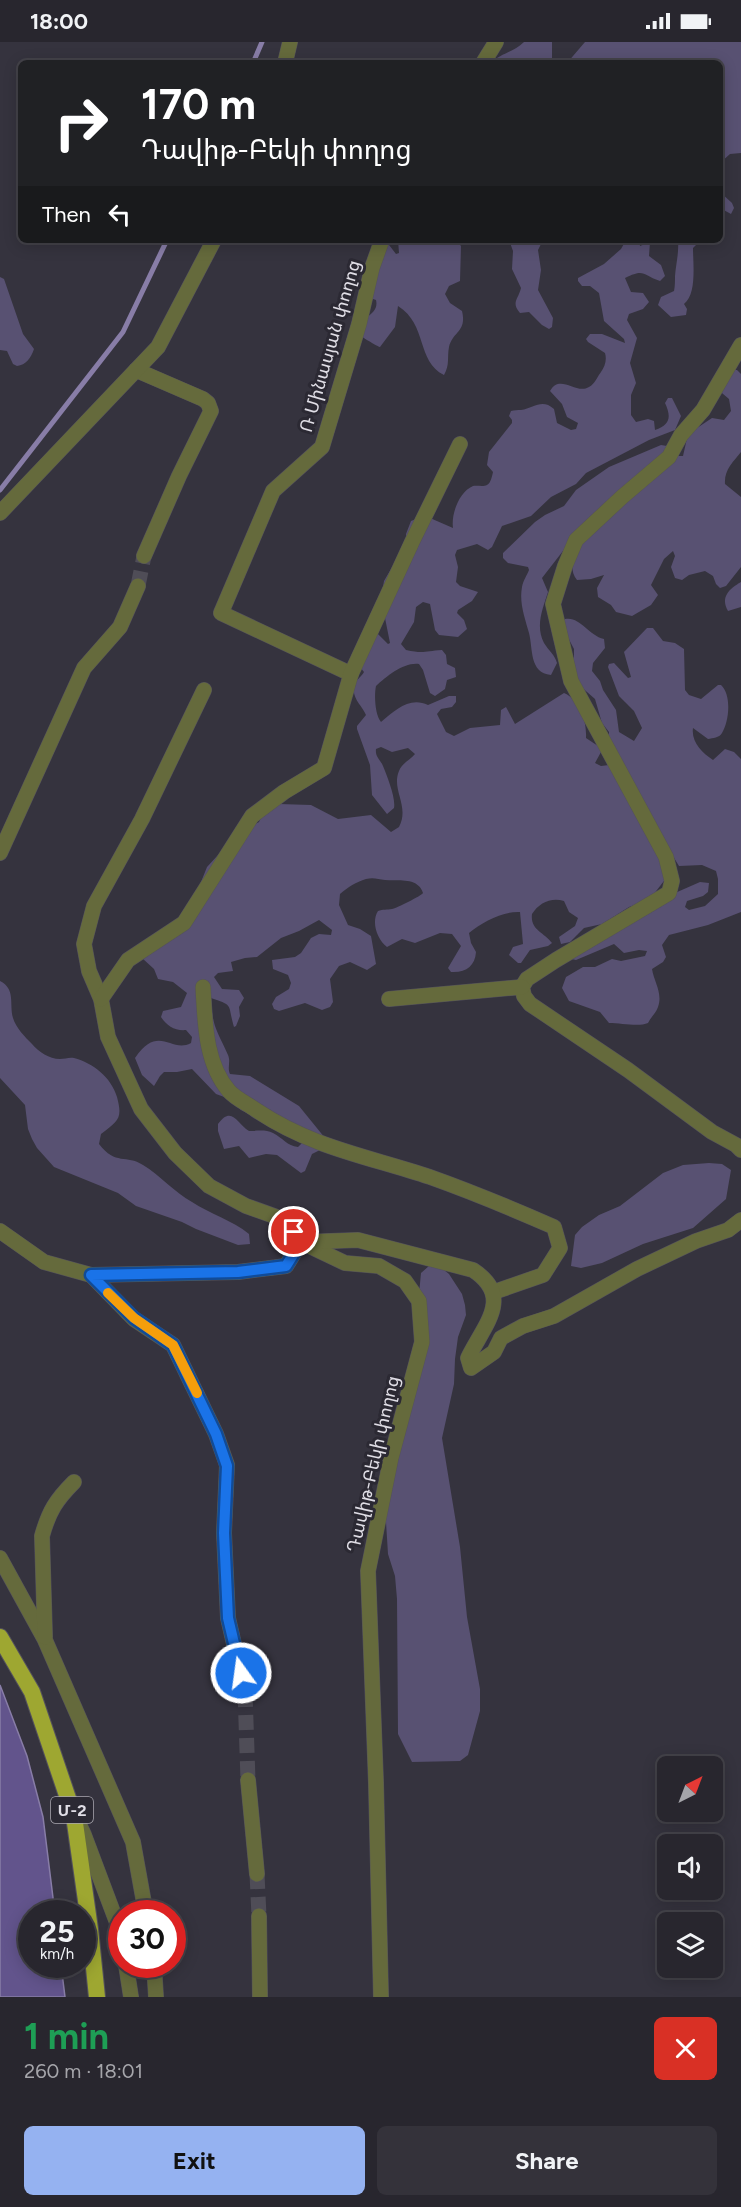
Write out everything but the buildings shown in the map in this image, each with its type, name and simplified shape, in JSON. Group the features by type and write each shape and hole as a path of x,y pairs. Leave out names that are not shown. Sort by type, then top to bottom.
{"highway":[{"name":"Մ-2","path":"0,1637 32,1692 74,1816 97,1997"}],"street":[{"path":"286,60 290,42"},
{"path":"485,60 496,42"},
{"path":"0,513 158,347 212,243"},
{"name":"Ռ Մինասյան փողոց","path":"351,674 221,613 273,491 322,447 381,243"},
{"path":"741,345 703,410 681,435 669,458 622,497 576,540 553,604 571,681 666,857 672,881 669,893 556,960 527,979 522,987 524,996 530,1004 628,1070 711,1132 741,1150"},
{"path":"136,370 203,399 211,411 144,556"},
{"path":"100,999 128,960 184,923 252,816 284,792 324,768 351,674 460,444"},
{"path":"0,853 84,668 120,627 138,586"},
{"path":"204,690 142,819 94,906 84,944 89,971 100,999 108,1037 141,1109 175,1154 209,1186 246,1206 288,1221 301,1242"},
{"path":"202,987 205,1023 212,1061 230,1092 281,1127 339,1151 427,1176 486,1197 554,1227 560,1248 543,1275 494,1292"},
{"path":"389,999 522,987"},
{"path":"301,1242 358,1240 473,1270 486,1278 494,1292 492,1314 468,1358 471,1368 494,1352 501,1338 523,1326 554,1316 637,1269 696,1241 728,1230 741,1220"},
{"path":"0,1231 44,1262 91,1275 238,1272 286,1266 301,1242"},
{"name":"Դավիթ-Բեկի փողոց","path":"301,1242 345,1263 379,1266 405,1281 419,1301 422,1342 392,1458 368,1571 381,1997"},
{"path":"91,1275 134,1318 173,1345 216,1434 227,1466 224,1533 228,1618 245,1692"},
{"path":"45,1640 42,1536 46,1520 55,1502 74,1482"},
{"path":"0,1558 45,1640 134,1842 144,1900"},
{"path":"248,1779 257,1874"},
{"path":"74,1816 84,1835 109,1900"},
{"path":"258,1916 260,1997"},
{"path":"128,1978 131,1997"},
{"path":"155,1978 156,1997"}],"shaded area":[{"path":"524,42 552,42 552,60 495,60"},
{"path":"585,42 741,42 741,153 730,154 723,160 723,60 570,60"},
{"path":"723,195 732,203 734,208 731,214 723,210"},
{"path":"385,243 396,254 399,253 398,243 458,243 461,246 460,281 449,286 445,294 450,303 462,311 463,323 449,347 448,364 444,375 429,361 414,323 398,306 395,327 380,347 350,328 355,310 367,317 374,310 376,300 367,297"},
{"path":"510,243 542,243 538,250 541,270 538,290 553,318 552,327 549,329 529,312 520,313 517,309 516,301 521,288 512,269 513,251"},
{"path":"624,243 640,243 640,246 650,243 649,256 661,265 665,276 660,281 640,273 625,278 631,292 643,293 649,302 643,309 629,314 627,320 637,338 630,363 636,383 631,395 631,415 636,422 648,419 654,421 655,430 660,428 667,423 669,416 665,403 668,398 672,398 681,416 675,430 649,440 586,473 576,484 551,497 531,516 502,526 492,547 488,550 477,544 457,550 455,555 458,567 456,582 460,586 478,592 472,601 457,613 464,620 467,629 458,637 439,635 435,630 430,604 423,602 416,607 414,622 401,644 406,650 412,651 442,650 446,655 447,664 455,668 456,677 447,680 445,689 435,696 430,693 419,664 402,667 376,686 376,710 381,722 409,703 428,705 449,696 456,696 456,702 452,707 441,709 437,714 446,732 454,736 470,728 500,725 501,710 506,707 515,724 564,693 570,696 581,712 586,738 598,746 601,752 595,763 601,766 609,765 609,732 602,723 595,699 579,685 574,677 574,649 563,628 565,619 575,620 593,634 604,639 605,648 593,663 592,671 616,710 619,732 634,741 642,728 634,711 619,696 608,667 609,664 614,663 628,678 631,677 624,652 647,628 653,628 663,641 675,643 684,649 685,690 689,695 701,699 721,685 727,695 728,716 721,735 708,739 693,728 693,733 698,747 713,760 725,749 734,752 741,759 741,912 708,925 669,935 662,945 666,957 663,962 652,969 659,997 655,1013 648,1023 644,1024 609,1023 600,1012 569,1001 562,988 566,977 583,967 595,967 612,959 621,961 645,956 647,951 624,953 614,944 576,960 571,959 675,893 700,882 709,883 708,892 687,901 685,907 689,910 705,906 718,894 716,871 702,865 679,866 668,848 667,877 650,899 629,907 602,924 584,928 570,942 561,944 559,937 575,926 578,918 569,912 564,901 546,902 535,910 532,919 535,927 552,943 530,950 521,963 509,955 513,947 523,944 520,912 500,915 486,921 469,933 476,952 474,961 469,968 456,972 451,972 448,968 461,946 452,934 440,933 415,943 402,939 387,947 378,935 375,920 378,911 395,908 421,895 423,893 417,884 373,878 359,882 340,894 339,905 348,925 371,936 376,964 367,970 350,962 339,966 330,979 333,1002 330,1007 322,1010 305,1003 279,1011 274,1009 272,1004 276,997 289,989 291,983 288,975 273,969 272,960 295,957 301,953 311,938 319,934 331,935 332,930 319,920 281,938 257,957 231,962 233,971 218,973 214,977 222,989 239,990 244,998 239,1007 240,1016 236,1026 234,1027 229,1007 211,998 214,1022 229,1058 230,1074 250,1076 299,1106 325,1138 322,1149 312,1154 305,1171 301,1173 277,1155 266,1154 249,1158 239,1146 224,1149 218,1124 227,1116 234,1118 249,1131 270,1132 298,1147 303,1142 241,1110 227,1098 216,1094 192,1069 164,1072 154,1086 142,1075 135,1058 143,1048 151,1042 158,1041 184,1045 191,1043 192,1037 186,1030 175,1029 161,1017 163,1011 181,1007 187,993 173,982 158,979 154,969 142,958 137,948 154,934 174,926 199,887 207,867 241,830 259,822 263,814 279,804 311,805 338,819 371,815 391,832 399,827 403,812 397,778 402,766 415,754 408,748 392,752 381,747 376,749 394,799 394,808 387,814 372,795 370,765 357,729 366,715 354,693 356,682 364,672 360,667 359,639 362,635 376,632 388,644 390,643 385,618 379,611 384,581 406,543 406,534 411,521 421,517 430,518 453,528 455,510 460,498 473,486 485,486 490,481 493,472 487,465 489,452 512,423 509,416 511,411 546,404 554,409 557,423 571,430 576,429 578,423 567,417 562,404 550,391 558,384 584,389 594,382 604,367 606,356 588,342 586,339 590,334 602,334 625,343 624,339 604,321 599,293 590,286 582,286 578,278 604,264"},
{"path":"678,243 698,243 693,248 693,286 684,304 687,309 686,315 671,317 658,305 661,297 674,291"},
{"path":"0,277 4,279 23,334 34,349 28,360 17,366 13,364 7,351 0,350"},
{"path":"725,370 737,370 741,374 741,452 728,470 725,484 741,497 741,567 726,586 720,588 713,576 705,571 689,575 682,580 675,578 671,567 675,556 673,551 664,559 651,585 658,595 651,605 632,616 616,612 611,605 598,597 597,588 604,575 577,580 574,575 572,562 580,529 542,578 548,592 541,617 541,637 557,663 551,675 539,670 533,659 522,605 522,587 529,570 528,567 508,563 503,558 503,553 535,522 564,506 576,490 609,467 661,445 667,446 667,456 683,456 688,434 712,418 724,420 731,411 729,399 716,388"},
{"path":"741,582 741,607 728,611 725,598"},
{"path":"0,981 5,984 10,993 16,1025 35,1047 52,1058 74,1058 88,1063 110,1083 117,1097 119,1115 118,1119 101,1134 99,1144 105,1151 116,1157 143,1165 185,1198 249,1234 250,1244 238,1245 136,1206 118,1193 54,1167 32,1139 28,1129 25,1105 0,1078"},
{"path":"722,1164 731,1170 726,1199 693,1228 643,1244 602,1263 581,1268 571,1266 575,1235 582,1227 599,1215 620,1206 663,1173 683,1165"},
{"path":"429,1266 439,1266 449,1274 462,1294 465,1305 466,1315 458,1337 454,1384 442,1438 460,1547 467,1617 480,1689 480,1711 468,1755 460,1761 412,1762 398,1734 397,1599 395,1576 388,1554 385,1506 422,1342 419,1294 421,1273"},
{"path":"0,1685 27,1756 43,1817 53,1900 18,1900 18,1978 63,1978 65,1997 0,1997"}],"waterway":[{"path":"254,60 262,42"},
{"path":"0,490 123,332 166,243"}],"tunnel":[{"path":"138,586 144,556"},
{"path":"245,1692 248,1780"},
{"path":"257,1874 259,1916"}],"slow traffic":[{"path":"108,1293 134,1318 173,1345 197,1393"}],"route":[{"path":"241,1673 228,1618 224,1533 227,1466 216,1434 173,1345 134,1318 91,1275 238,1272 286,1266 301,1242 294,1232"}]}
